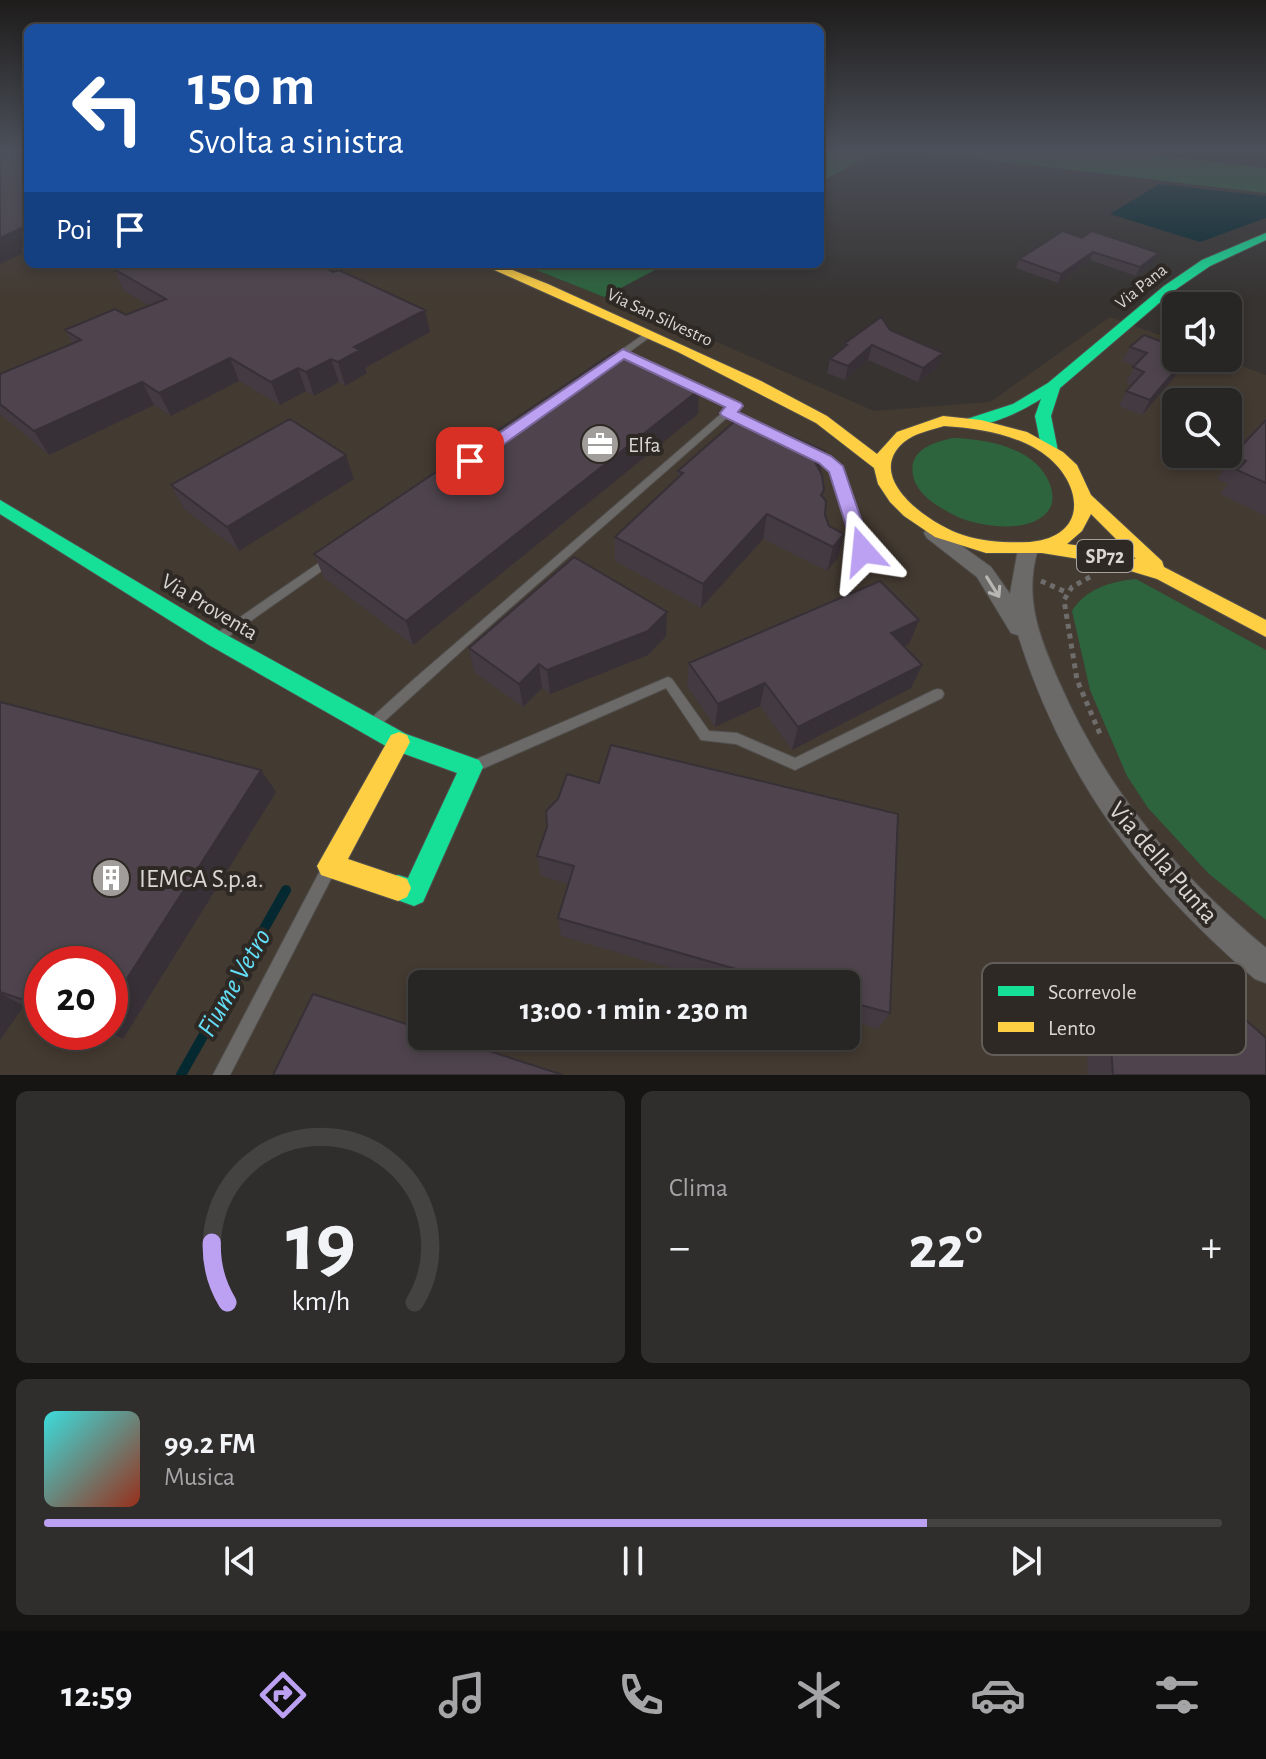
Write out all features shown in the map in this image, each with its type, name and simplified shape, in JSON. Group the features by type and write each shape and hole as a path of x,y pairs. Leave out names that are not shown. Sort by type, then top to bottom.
{"street":[{"name":"Via Pana","path":"972,422 1018,407 1053,386 1168,289 1206,263 1266,236"},
{"name":"Via San Silvestro","path":"496,268 650,334 813,411 857,440 881,466"},
{"path":"1050,451 1043,416 1053,386"},
{"name":"Via San Silvestro","path":"813,411 855,420"},
{"path":"881,424 917,426 943,421 972,422 1026,437 1050,451 1080,482 1086,499 1083,519 1068,536 1036,548 998,549 968,543 938,532 914,517"},
{"path":"917,426 898,435 886,449 881,466 885,483 896,500 914,517 984,572 1038,658"},
{"name":"SP72","path":"1086,499 1164,574"},
{"name":"Via Proventa","path":"0,506 216,639 399,742 471,767"},
{"path":"1036,548 1019,572 1019,603 1038,658"},
{"name":"SP72","path":"1036,548 1104,556 1164,574 1266,629"},
{"name":"Via della Punta","path":"1038,658 1067,730 1115,811 1166,872 1266,968"},
{"path":"399,742 330,866 414,893 471,767"}],"lane":[{"path":"610,362 650,334"},
{"path":"371,726 459,643 647,486 735,406 623,353"},
{"path":"727,413 741,420"},
{"path":"797,446 825,459 837,470 863,551"},
{"path":"216,639 343,550"},
{"path":"471,767 668,682 705,736 737,739 795,764 938,694"},
{"path":"221,1075 330,866"}],"path":[{"path":"1105,747 1077,680 1064,600 1072,587 1089,577 1133,565"}],"shaded area":[{"path":"0,199 24,199 24,268 531,268 724,345 874,411 990,402 1110,317 1162,336 1162,372 1242,372 1242,366 1266,375 1266,1075 0,1075"}],"green space":[{"path":"531,268 658,268 604,297"},
{"path":"953,438 994,443 1032,460 1042,470 1052,491 1051,506 1044,516 1019,526 988,525 960,518 927,498 913,475 914,459 931,445"},
{"path":"1136,579 1266,650 1266,920 1209,874 1148,808 1127,776 1090,690 1072,611 1084,597 1100,588"}],"water":[{"path":"1134,199 1266,199 1266,218 1200,242 1110,214"}],"building":[{"path":"0,199 24,199 24,227 0,238"},
{"path":"1063,231 1082,238 1092,231 1159,253 1140,267 1093,252 1061,274 1019,259"},
{"path":"325,268 333,272 339,270 425,310 354,347 360,350 338,362 331,359 306,372 298,368 271,382 230,358 159,393 142,382 34,431 0,404 0,374 81,340 65,330 115,309 126,315 166,299 114,269"},
{"path":"881,317 890,330 943,353 923,368 872,345 848,366 830,359 847,345 844,344"},
{"path":"1144,335 1162,342 1162,372 1174,372 1150,400 1126,391 1144,372 1133,367 1147,353 1130,347"},
{"path":"613,353 699,390 406,621 314,554"},
{"path":"742,415 825,451 815,462 822,475 824,490 821,495 826,501 825,515 829,526 844,534 833,547 767,514 703,584 615,537 683,473 678,471"},
{"path":"290,419 346,455 227,527 171,485"},
{"path":"1266,420 1266,483 1237,470 1246,461 1242,459 1242,445"},
{"path":"574,557 667,612 648,631 547,670 539,664 519,684 469,648"},
{"path":"880,581 919,620 891,633 922,665 798,727 765,683 718,704 689,663"},
{"name":"IEMCA S.p.a.","path":"0,702 261,770 128,977 128,946 24,946 24,1000 0,992"},
{"path":"611,745 898,814 890,1013 860,1005 860,970 739,970 558,918 574,866 537,856 547,827 546,811 558,799 567,774 599,783"},
{"path":"313,994 408,1025 408,1050 486,1050 563,1075 273,1075"},
{"path":"1246,1020 1266,1038 1266,1075 1113,1075 1112,1055 1246,1055"}],"waterway":[{"name":"Fiume Vetro","path":"181,1075 286,890"}],"traffic: fast":[{"path":"972,422 1018,407 1053,386 1168,289 1206,263 1266,236"},
{"path":"1050,451 1043,416 1053,386"},
{"path":"0,506 216,639 399,742 471,767 414,893 398,888"}],"traffic: slow":[{"path":"497,268 683,349 778,395 822,419 881,466"},
{"path":"943,421 981,425 1022,436 1058,455 1071,469 1083,499 1081,517 1072,531 1046,546 997,548 955,539 925,524 910,512 886,484 882,468 885,453 903,436 943,421"},
{"path":"1086,499 1155,566"},
{"path":"1043,547 1104,556 1164,574 1266,629"},
{"path":"398,888 330,866 399,742"}],"place":[{"name":"Elfa","path":"600,444"},
{"name":"IEMCA S.p.a.","path":"111,878"}],"route":[{"path":"470,461 623,353 735,406 727,413 825,459 837,470 863,551"}]}
